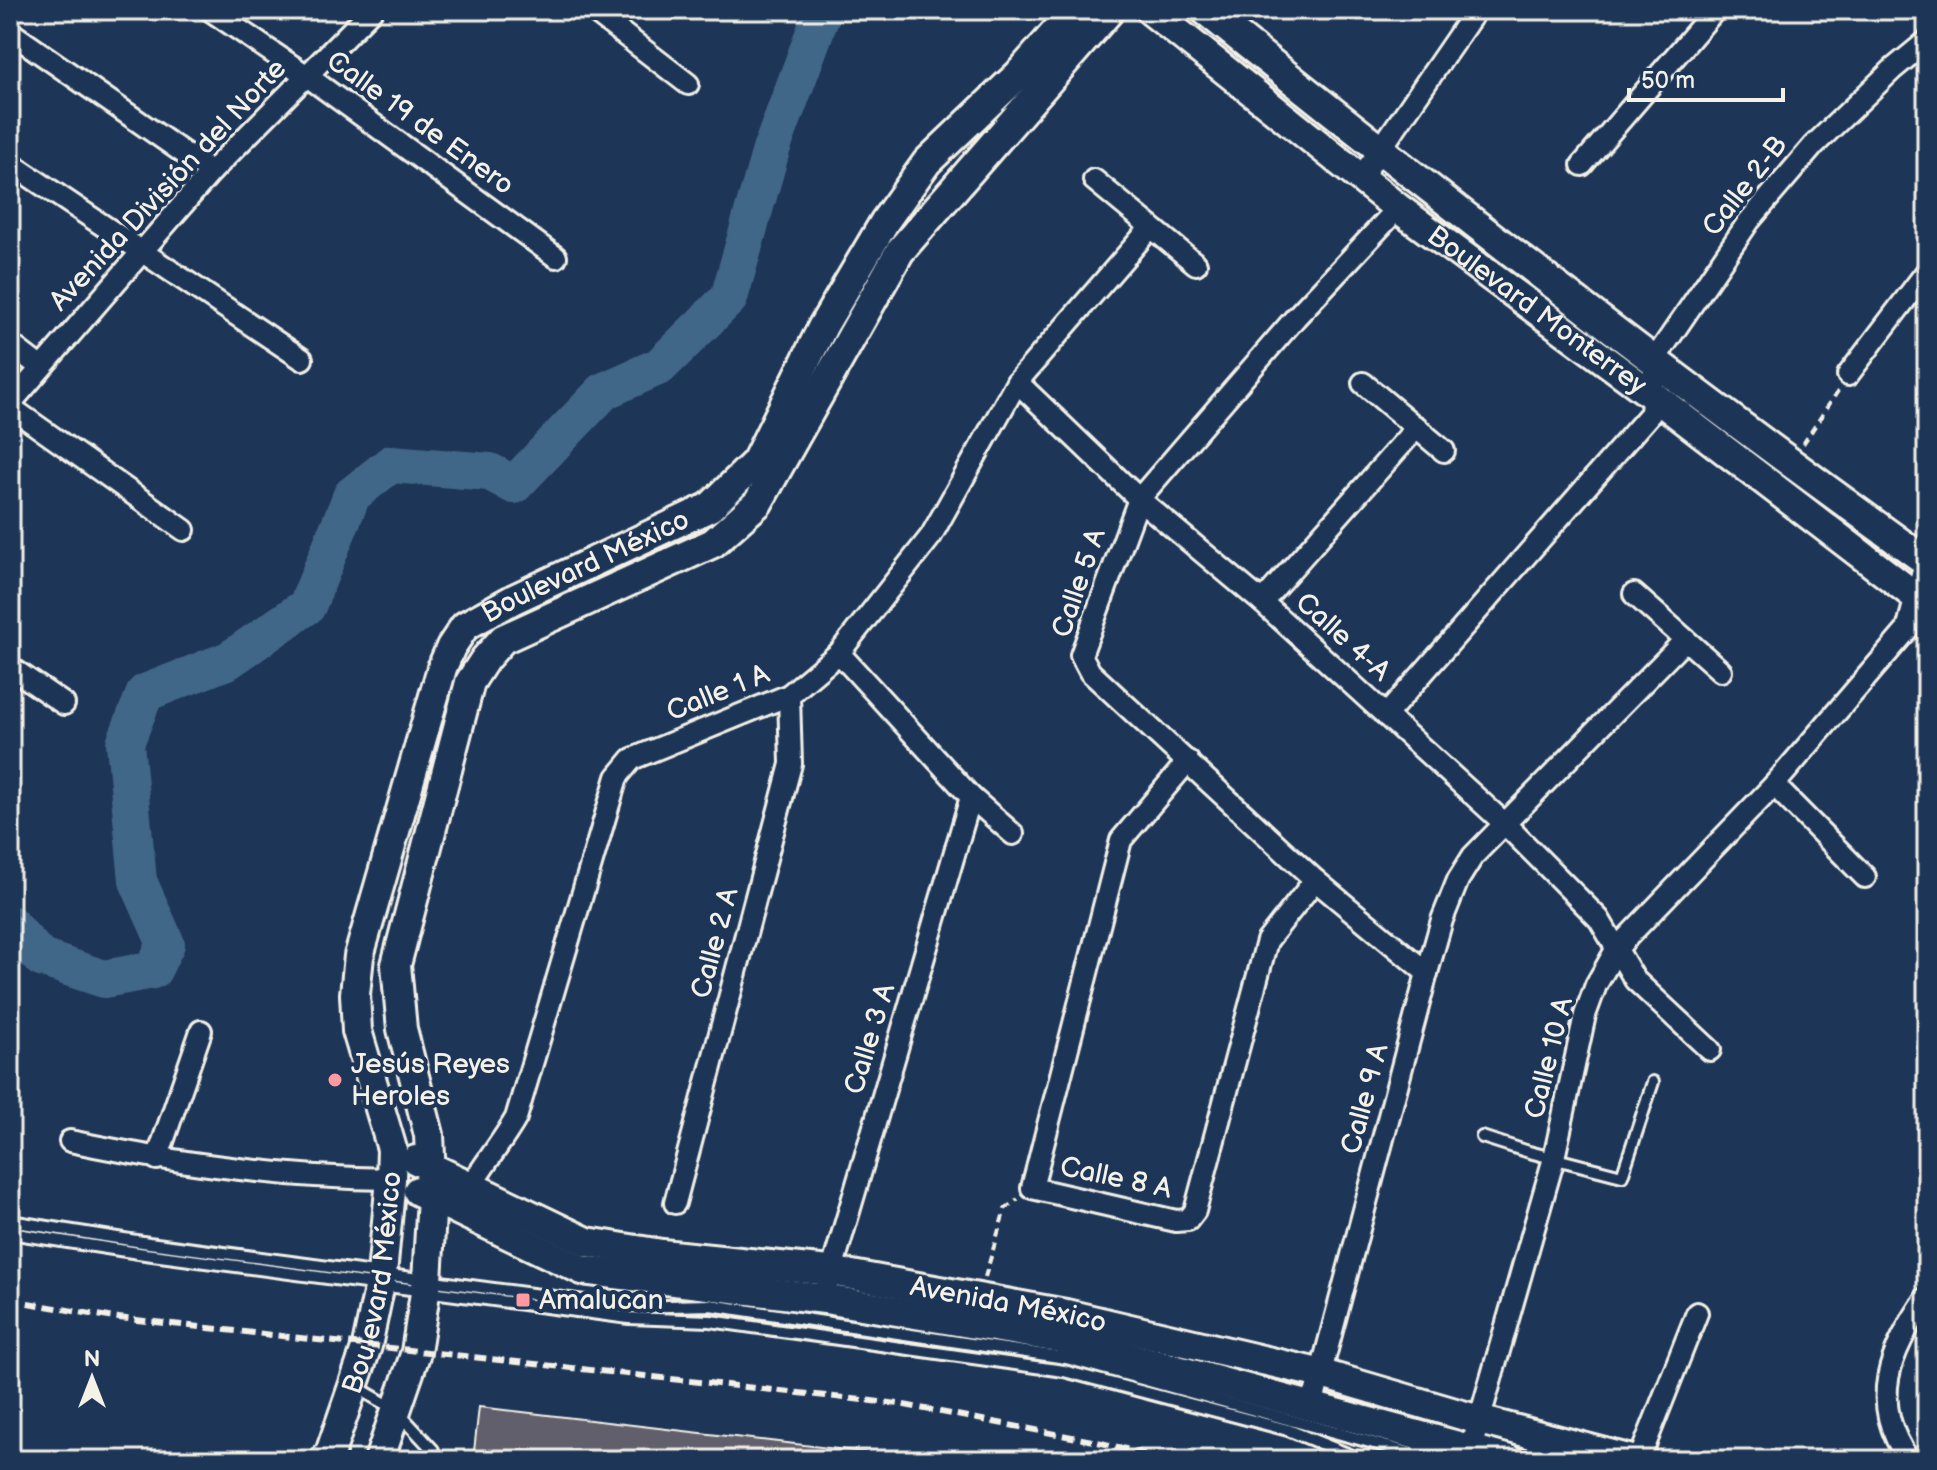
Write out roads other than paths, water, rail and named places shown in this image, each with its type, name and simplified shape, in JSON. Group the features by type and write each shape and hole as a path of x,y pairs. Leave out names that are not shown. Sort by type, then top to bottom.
{"street":[{"name":"Calle 19 de Enero","path":"210,10 307,76 556,257"},
{"name":"Avenida División del Norte","path":"10,405 211,172 372,10"},
{"path":"592,10 688,84"},
{"name":"Boulevard México","path":"324,1460 330,1453 367,1346 381,1280 391,1179 392,1149 357,1031 357,969 442,668 451,647 465,626 514,599 710,507 756,462 823,326 885,221 927,162 1019,74 1075,10"},
{"name":"Boulevard México","path":"379,1460 416,1352 426,1286 432,1198 429,1135 402,1029 396,965 470,682 503,639 713,543 758,503 900,251 1110,10"},
{"name":"Boulevard Monterrey","path":"1150,10 1360,179 1653,396 1921,601"},
{"name":"Boulevard Monterrey","path":"1205,10 1379,151 1791,462 1926,559"},
{"path":"1360,179 1476,10"},
{"path":"1582,165 1715,10"},
{"path":"10,32 211,172"},
{"name":"Calle 2-B","path":"1655,359 1749,221 1814,145 1893,69 1927,41"},
{"path":"10,163 302,359"},
{"path":"1094,180 1196,264"},
{"name":"Calle 5 A","path":"1398,208 1296,317 1139,499 1081,655 1090,672 1315,880 1427,973"},
{"name":"Calle 1 A","path":"465,1197 516,1118 617,777 632,759 789,695 839,653 931,536 1017,382 1151,227"},
{"path":"1848,375 1927,271"},
{"path":"10,344 40,367"},
{"path":"1387,714 1651,413 1655,359"},
{"name":"Calle 4-A","path":"1017,382 1139,499 1262,602 1504,823 1599,919 1635,980 1710,1050"},
{"path":"1363,383 1444,451"},
{"path":"10,405 184,530"},
{"path":"1262,602 1417,427"},
{"name":"Calle 10 A","path":"1471,1449 1554,1158 1585,1015 1596,985 1617,948 1774,785 1907,630 1921,601 1926,559"},
{"path":"1634,594 1721,671"},
{"name":"Calle 9 A","path":"1312,1406 1427,973 1442,920 1458,880 1473,856 1504,823 1685,640"},
{"path":"839,653 971,797 1013,834"},
{"path":"10,667 64,704"},
{"name":"Calle 2 A","path":"675,1203 791,764 789,695"},
{"name":"Calle 8 A","path":"1188,761 1121,840 1032,1188 1176,1221 1188,1220 1195,1211 1267,941 1315,880"},
{"path":"1774,785 1865,877"},
{"name":"Calle 3 A","path":"825,1299 830,1271 971,797"},
{"path":"157,1159 201,1031"},
{"path":"70,1141 157,1159 345,1178 391,1179"},
{"name":"Avenida México","path":"392,1149 432,1167 465,1197 582,1270 825,1299 1059,1338 1510,1460"},
{"name":"Avenida México","path":"391,1179 432,1198 465,1197 587,1242 662,1254 830,1271 1066,1314 1322,1374 1632,1460"},
{"path":"1909,1460 1892,1431 1885,1410 1885,1389 1903,1332 1927,1297"},
{"path":"1639,1460 1697,1313"}],"lane":[{"path":"1482,1137 1622,1176 1653,1082"},
{"path":"10,1221 629,1318 710,1321 1064,1371 1288,1430 1362,1460"},
{"path":"10,1233 145,1254 329,1273"},
{"path":"426,1286 630,1307 710,1305 1066,1358 1435,1460"},
{"path":"354,1384 396,1410 433,1450 433,1460"}],"waterway":[{"path":"10,924 41,958 104,979 153,970 166,944 138,881 125,743 145,693 229,660 307,606 352,495 391,464 490,472 514,485 604,391 660,366 729,298 771,150 823,10"}],"railway":[{"path":"10,1300 109,1317 899,1404 1098,1442 1168,1460"}],"place":[{"name":"Jesús Reyes Heroles","path":"335,1080"},
{"name":"Amalucan","path":"523,1300"}]}
